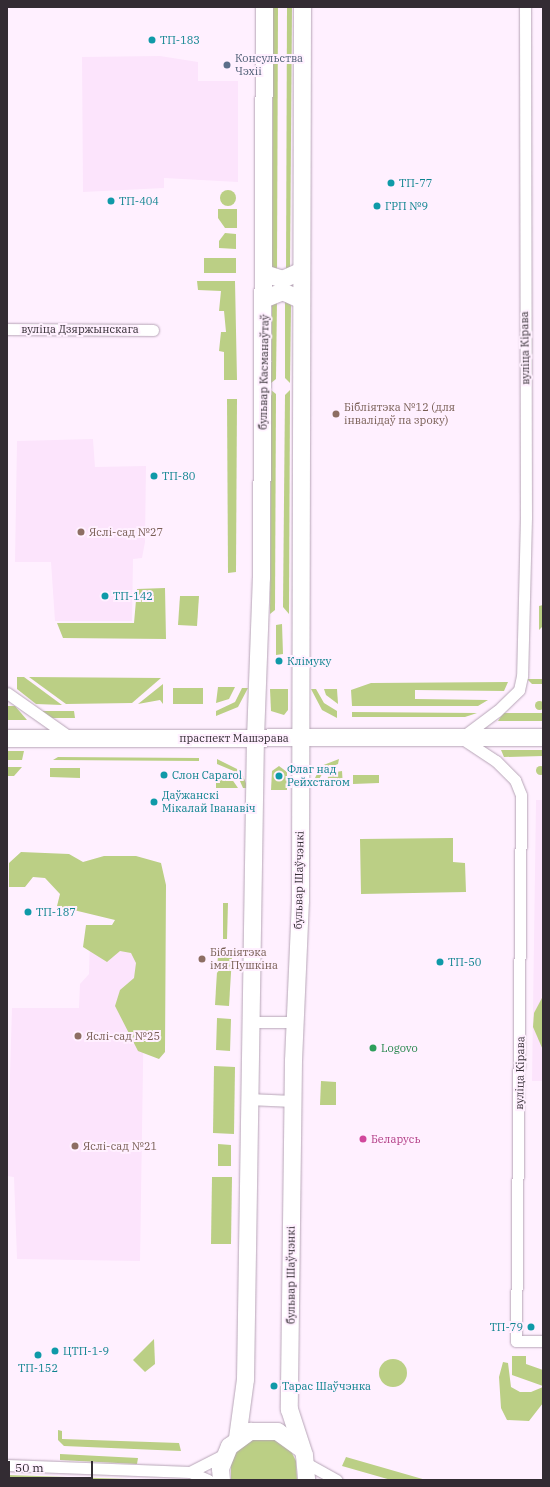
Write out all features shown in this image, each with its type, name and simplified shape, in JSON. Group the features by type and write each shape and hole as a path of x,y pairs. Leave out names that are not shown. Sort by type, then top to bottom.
{"main road":[{"name":"бульвар Касманаўтаў","path":"255,738 265,298 264,7"},
{"path":"300,738 300,271 302,7"},
{"path":"264,272 282,279 300,271"},
{"path":"265,298 282,291 300,299"},
{"name":"праспект Машэрава","path":"7,738 461,738 543,736"},
{"path":"237,1438 245,1379 248,1099 251,1022 255,738"},
{"name":"бульвар Шаўчэнкі","path":"300,738 300,900 294,1022 289,1409 306,1472"},
{"path":"221,1480 224,1456 237,1438 250,1431 277,1431 299,1447"}],"street":[{"name":"вуліца Кірава","path":"525,7 526,517 518,690 497,712 461,738 496,761 515,780 521,795 522,970 516,1341 543,1341"},
{"name":"вуліца Дзяржынскага","path":"7,329 153,330"},
{"path":"7,693 71,738"},
{"path":"251,1022 294,1022"},
{"path":"248,1099 293,1101"},
{"path":"190,1472 224,1456"},
{"path":"7,1465 190,1472 208,1480"},
{"path":"306,1472 337,1480"}],"shaded area":[{"path":"160,56 198,62 198,81 238,81 238,182 164,178 164,188 83,192 82,57"},
{"name":"Яслі-сад №27","path":"93,439 95,467 146,466 145,542 142,558 133,559 132,621 55,621 51,562 15,562 17,441"},
{"path":"536,800 543,800 543,1081 532,1081"},
{"path":"90,938 145,938 140,1261 17,1259 14,1177 7,1176 12,1008 79,1008 80,984 89,974"}],"green space":[{"path":"273,7 278,7 277,275 272,269"},
{"path":"287,7 292,7 290,270 286,274"},
{"path":"228,190 234,192 236,198 234,204 228,206 222,204 220,198 222,192"},
{"path":"218,209 237,209 237,228 225,228 218,218"},
{"path":"225,233 236,234 236,249 219,248 219,241"},
{"path":"204,258 236,258 236,273 204,273"},
{"path":"197,281 235,281 237,380 224,380 224,352 219,351 221,332 226,332 224,311 219,311 221,291 198,290"},
{"path":"277,299 276,379 271,383 272,303"},
{"path":"285,299 291,305 290,383 285,378"},
{"path":"271,390 276,394 275,610 270,614"},
{"path":"290,390 289,614 283,607 285,395"},
{"path":"227,399 237,399 236,572 228,573"},
{"path":"165,588 166,639 63,638 57,623 134,623 137,589"},
{"path":"180,596 199,596 197,626 178,625"},
{"path":"543,605 543,626 539,630 539,606"},
{"path":"282,624 283,654 276,655 276,625"},
{"path":"17,677 24,677 62,705 36,704 17,689"},
{"path":"29,677 161,678 132,703 66,704"},
{"path":"527,679 543,679 543,684 532,684"},
{"path":"508,682 504,691 415,690 415,699 488,700 478,706 352,706 351,690 371,683"},
{"path":"163,684 163,704 160,700 138,704"},
{"path":"218,687 235,687 229,699 216,703"},
{"path":"173,688 203,688 203,704 173,704"},
{"path":"242,688 248,688 238,707 216,716 216,711 235,702"},
{"path":"270,689 288,689 288,710 284,715 271,711"},
{"path":"311,689 316,689 324,703 337,711 337,718 322,710"},
{"path":"324,689 337,689 338,704 326,695"},
{"path":"537,701 541,701 543,705 541,709 537,709 535,707 535,703"},
{"path":"7,706 15,706 27,720 7,720"},
{"path":"36,711 74,711 75,718 51,718"},
{"path":"352,712 477,713 465,717 352,717"},
{"path":"503,713 543,713 543,721 498,721"},
{"path":"501,750 543,750 543,756 504,757"},
{"path":"7,751 24,751 22,760 7,760"},
{"path":"58,757 199,758 199,761 53,760"},
{"path":"217,759 241,771 248,788 243,788 236,772 217,764"},
{"path":"339,759 338,764 325,769 314,788 310,788 321,766"},
{"path":"279,766 287,772 287,790 271,790 272,771"},
{"path":"538,766 542,766 544,770 542,774 538,774 536,772 536,768"},
{"path":"7,767 22,767 14,776 7,776"},
{"path":"50,768 80,768 80,778 50,777"},
{"path":"216,771 229,775 238,788 216,788"},
{"path":"342,771 343,786 324,786 330,773"},
{"path":"353,775 379,775 379,783 353,784"},
{"path":"453,838 453,862 465,863 466,892 361,894 360,839"},
{"path":"21,852 69,854 83,862 104,856 136,856 161,863 166,885 165,1052 159,1059 138,1051 115,1006 120,990 134,978 136,963 131,953 120,951 107,962 83,947 86,925 112,925 115,920 57,906 60,894 45,878 33,877 25,887 9,887 9,863"},
{"path":"223,903 228,903 227,939 223,939"},
{"path":"218,955 232,956 229,1006 215,1005"},
{"path":"543,996 543,1050 533,1027 534,1013"},
{"path":"217,1018 231,1019 230,1051 216,1050"},
{"path":"214,1066 235,1067 234,1134 213,1133"},
{"path":"321,1081 336,1082 336,1105 320,1105"},
{"path":"218,1144 231,1145 231,1166 218,1166"},
{"path":"212,1177 232,1177 231,1244 211,1244"},
{"path":"154,1339 155,1364 145,1372 133,1360"},
{"path":"512,1356 526,1356 526,1364 543,1370 543,1386 512,1375"},
{"path":"393,1359 399,1360 403,1363 406,1367 406,1379 403,1383 399,1386 393,1387 387,1386 383,1383 380,1379 379,1373 380,1367 383,1363 387,1360"},
{"path":"503,1362 508,1363 511,1387 520,1392 531,1392 543,1387 543,1403 529,1421 507,1420 501,1408 499,1377"},
{"path":"58,1430 62,1431 62,1439 179,1443 181,1451 64,1446 58,1440"},
{"path":"253,1439 274,1439 291,1451 296,1461 297,1480 231,1480 231,1462 236,1452"},
{"path":"60,1454 138,1458 137,1464 60,1460"},
{"path":"346,1457 426,1480 391,1480 342,1466"},
{"path":"7,1475 159,1480 10,1480"}],"place":[{"name":"ТП-183","path":"152,40"},
{"name":"Консульства Чэхіі","path":"227,65"},
{"name":"ТП-77","path":"391,183"},
{"name":"ТП-404","path":"111,201"},
{"name":"ГРП №9","path":"377,206"},
{"name":"Бібліятэка №12 (для інвалідаў па зроку)","path":"336,414"},
{"name":"ТП-80","path":"154,476"},
{"name":"Яслі-сад №27","path":"81,532"},
{"name":"ТП-142","path":"105,596"},
{"name":"Клімуку","path":"279,661"},
{"name":"Слон Caparol","path":"164,775"},
{"name":"Флаг над Рейхстагом","path":"279,776"},
{"name":"Даўжанскі Мікалай Іванавіч","path":"154,802"},
{"name":"ТП-187","path":"28,912"},
{"name":"Бібліятэка імя Пушкіна","path":"202,959"},
{"name":"ТП-50","path":"440,962"},
{"name":"Яслі-сад №25","path":"78,1036"},
{"name":"Logovo","path":"373,1048"},
{"name":"Беларусь","path":"363,1139"},
{"name":"Яслі-сад №21","path":"75,1146"},
{"name":"ТП-79","path":"531,1327"},
{"name":"ЦТП-1-9","path":"55,1351"},
{"name":"ТП-152","path":"38,1355"},
{"name":"Тарас Шаўчэнка","path":"274,1386"}]}
